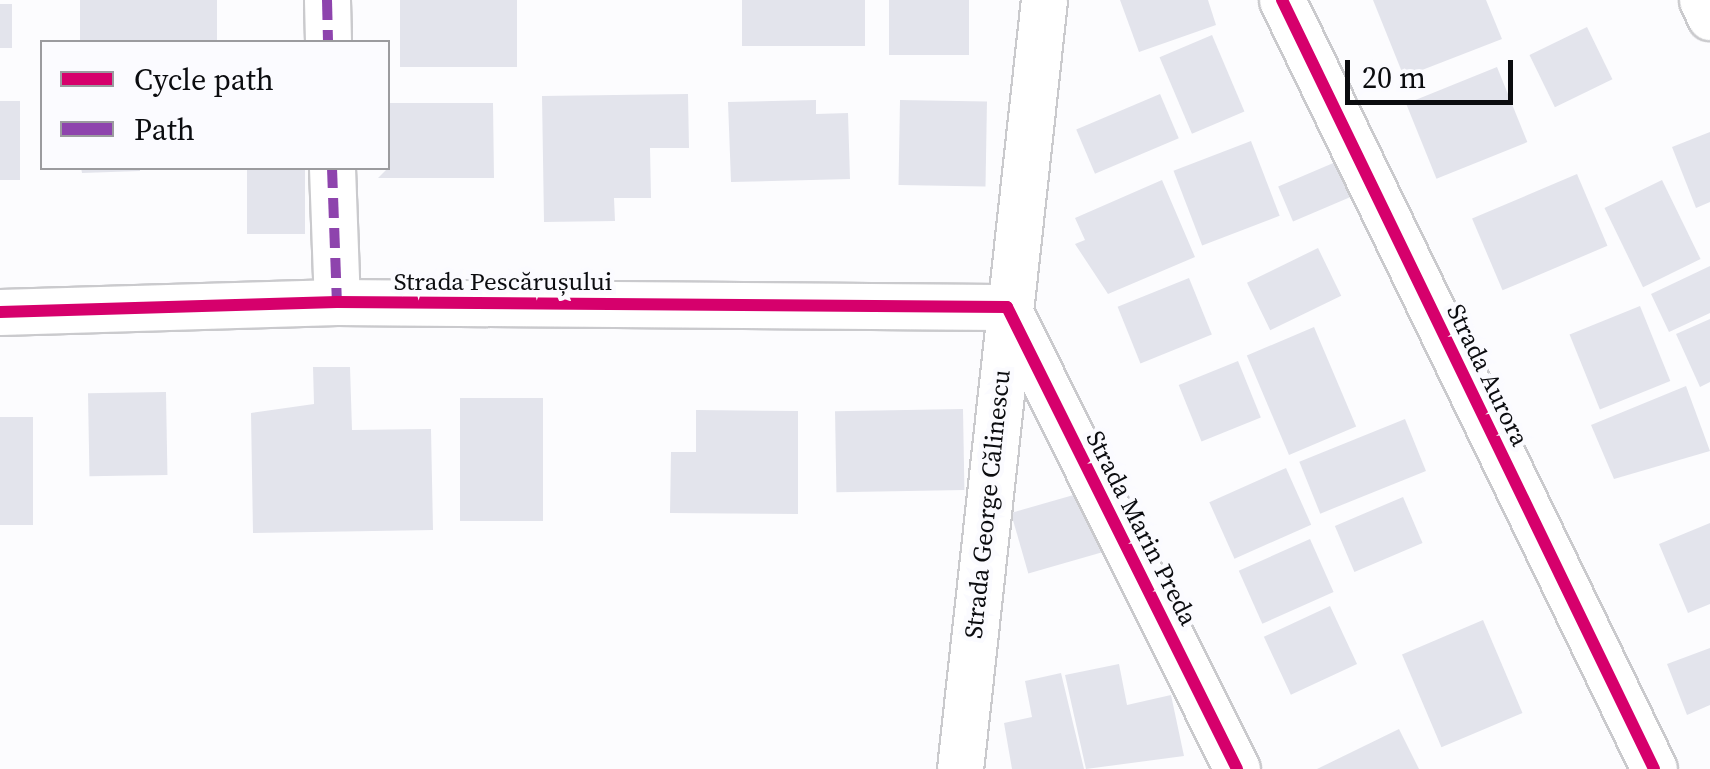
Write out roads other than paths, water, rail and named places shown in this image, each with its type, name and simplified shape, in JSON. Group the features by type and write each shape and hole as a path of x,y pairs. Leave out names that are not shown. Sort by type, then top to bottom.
{"street":[{"path":"327,0 328,40"},
{"name":"Strada George Călinescu","path":"960,769 1007,307 1044,0"},
{"name":"Strada Aurora","path":"1282,0 1654,769"},
{"path":"1702,0 1710,17"},
{"path":"332,170 336,302"},
{"name":"Strada Pescărușului","path":"0,312 336,302 1007,307"},
{"name":"Strada Marin Preda","path":"1007,307 1237,769"}]}
